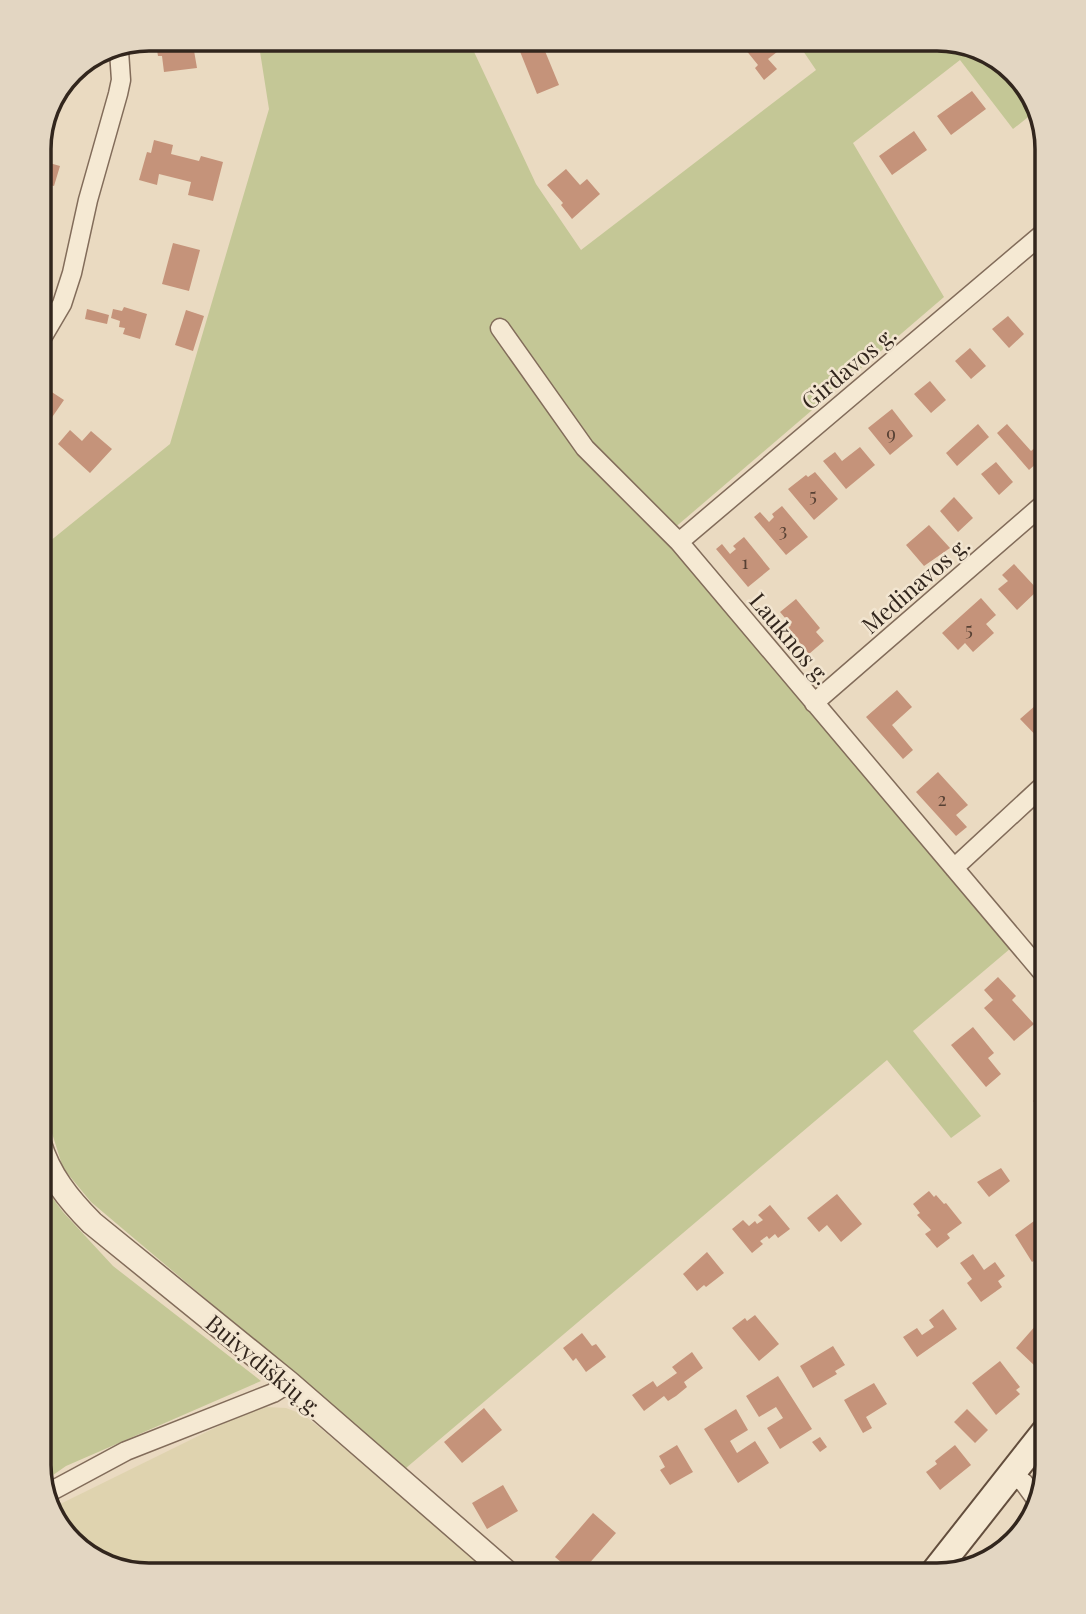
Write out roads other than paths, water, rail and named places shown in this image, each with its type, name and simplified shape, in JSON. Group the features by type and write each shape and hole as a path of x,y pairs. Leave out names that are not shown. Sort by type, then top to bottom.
{"main road":[{"path":"943,1563 1035,1445"}],"street":[{"path":"51,323 62,304 72,273 88,200 118,94 121,80 119,56"},
{"name":"Girdavos g.","path":"679,542 1035,241"},
{"name":"Lauknos g.","path":"500,328 585,448 679,542 1035,963"},
{"name":"Medinavos g.","path":"814,703 1035,512"},
{"path":"954,868 1035,794"},
{"name":"Buivydiškių g.","path":"51,1172 69,1201 92,1223 289,1383 496,1563"},
{"path":"54,1490 126,1451 273,1393 289,1383"},
{"path":"1012,1474 1031,1493"}]}
